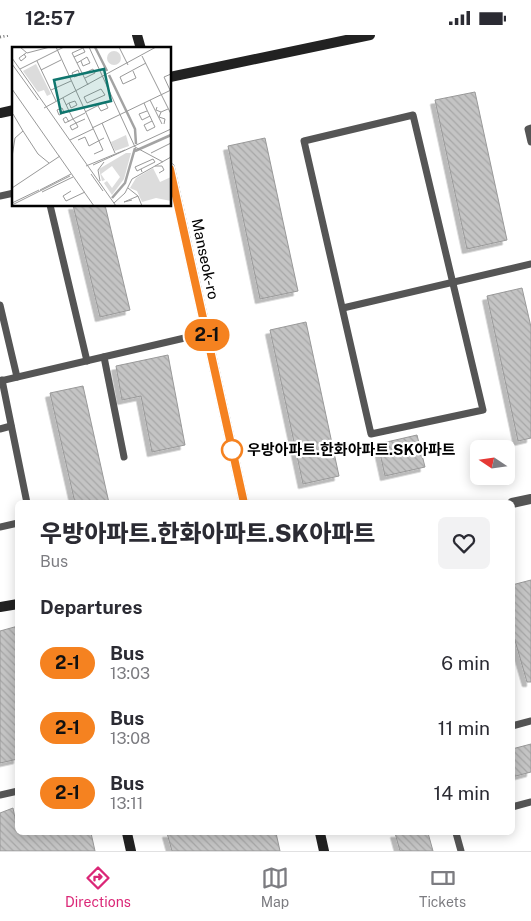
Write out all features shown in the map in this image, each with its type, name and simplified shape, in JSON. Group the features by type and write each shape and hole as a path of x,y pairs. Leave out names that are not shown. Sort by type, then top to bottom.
{"main road":[{"path":"171,77 370,35"},
{"name":"Manseok-ro","path":"171,174 243,500"},
{"path":"0,607 15,604"},
{"path":"127,835 131,851"},
{"path":"320,835 324,851"}],"street":[{"path":"515,503 530,503"}],"lane":[{"path":"413,115 483,410 371,434 343,308 304,141 413,115"},
{"path":"531,128 528,129 531,142"},
{"path":"50,206 87,361"},
{"path":"343,308 531,264"},
{"path":"0,305 17,377"},
{"path":"26,500 1,381 206,333"},
{"path":"104,357 124,457"},
{"path":"0,429 11,426"},
{"path":"0,527 15,524"},
{"path":"515,725 531,721"},
{"path":"0,795 15,792"},
{"path":"515,806 531,802"},
{"path":"457,835 461,851"}],"path":[{"path":"0,37 9,35"}],"building":[{"path":"475,92 507,240 467,249 435,100"},
{"path":"265,138 298,291 260,299 228,146"},
{"path":"73,206 105,206 130,310 100,317"},
{"path":"522,288 531,327 531,438 518,441 487,296"},
{"path":"306,322 339,476 303,484 270,330"},
{"path":"168,355 185,445 152,452 141,396 122,400 116,366"},
{"path":"83,386 108,500 74,500 50,393"},
{"path":"417,435 425,467 385,476 378,444"},
{"path":"531,580 531,682 527,682 515,640 515,584"},
{"path":"15,627 15,760 0,763 0,631"},
{"path":"531,744 531,772 515,776 515,748"},
{"path":"13,808 15,835 91,835 95,851 0,851 0,813"},
{"path":"168,835 276,835 280,851 172,851"},
{"path":"396,835 429,835 433,851 400,851"}],"bus line":[{"name":"2-1","path":"171,174 243,500"}],"place":[{"name":"우방아파트.한화아파트.SK아파트","path":"232,450"}]}
